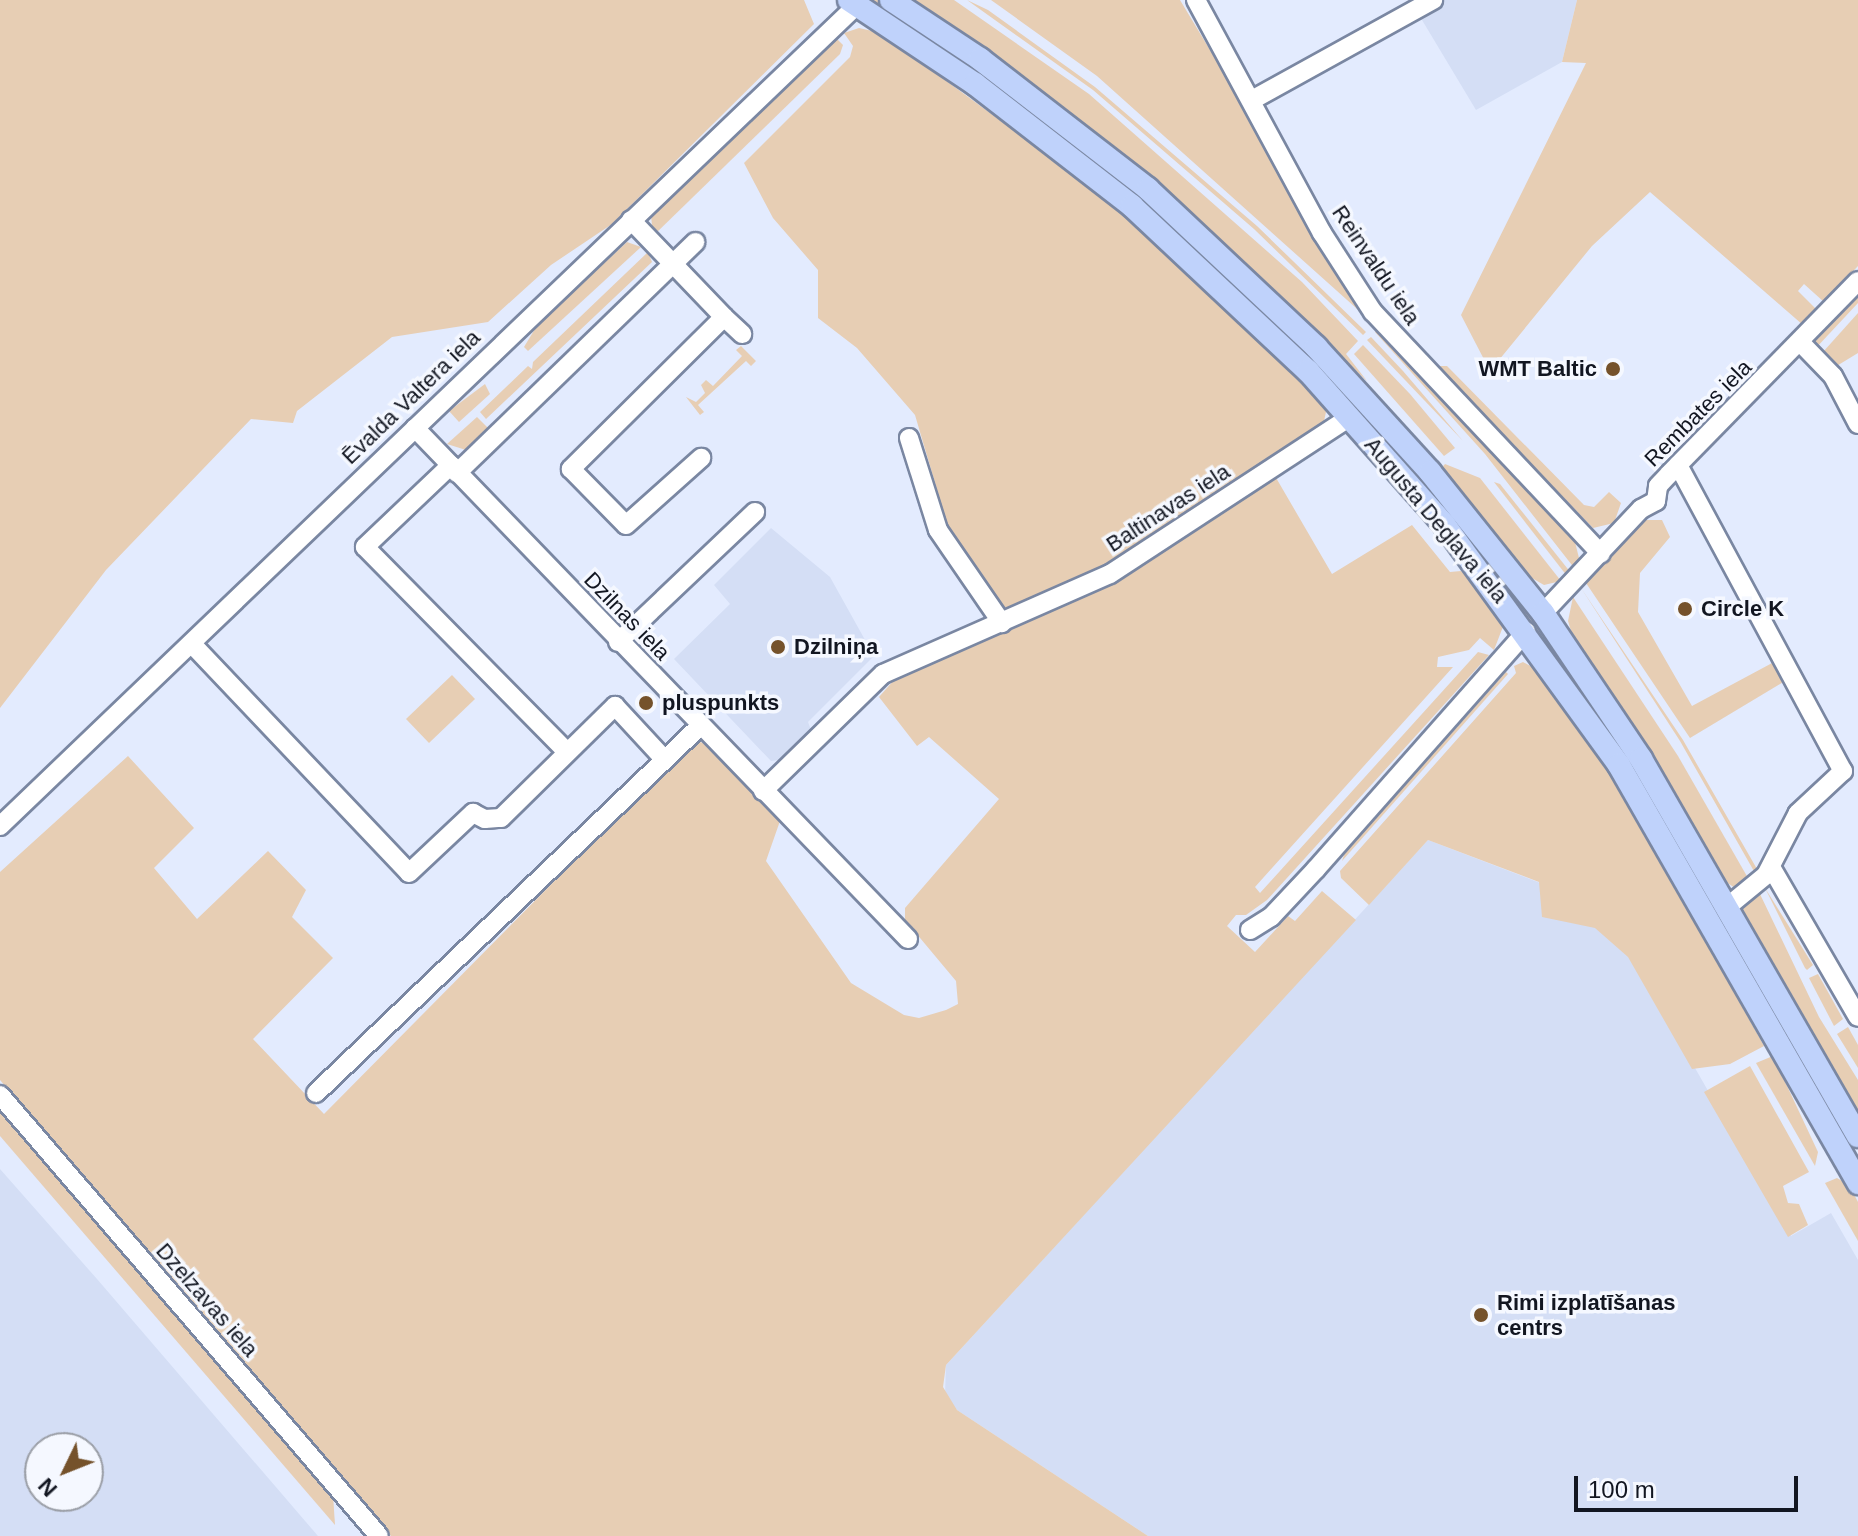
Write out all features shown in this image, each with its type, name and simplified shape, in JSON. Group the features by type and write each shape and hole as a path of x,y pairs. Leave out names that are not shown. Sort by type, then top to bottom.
{"main road":[{"name":"Augusta Deglava iela","path":"891,0 1071,126 1233,265 1379,414 1543,613 1653,780 1858,1136"},
{"name":"Augusta Deglava iela","path":"853,2 975,84 1132,206 1265,328 1350,417 1444,524 1526,632 1634,791 1858,1183"},
{"path":"1634,791 1653,780"}],"street":[{"name":"Reinvaldu iela","path":"1196,0 1322,233 1373,312 1601,554"},
{"path":"1252,100 1433,0"},
{"name":"Ēvalda Valtera iela","path":"0,826 631,220 853,2"},
{"path":"631,220 742,334"},
{"path":"567,752 365,547 454,469 695,242"},
{"name":"Rembates iela","path":"1543,613 1641,509 1656,501 1658,486 1858,281"},
{"path":"701,458 626,525 571,469 724,317"},
{"path":"1800,342 1833,376 1858,424"},
{"name":"Baltinavas iela","path":"763,791 883,674 1110,574 1350,417"},
{"name":"Dzilnas iela","path":"415,428 618,642 908,939"},
{"path":"909,438 938,530 1002,623"},
{"path":"1678,465 1843,771 1798,813 1771,867 1727,907"},
{"path":"618,642 755,512"},
{"path":"1250,930 1271,917 1316,869 1526,632"},
{"path":"192,644 409,873 473,813 485,819 501,818 615,706 664,759"},
{"path":"316,1093 700,726"},
{"path":"1771,867 1858,1017"},
{"name":"Dzelzavas iela","path":"0,1095 379,1536"}],"shaded area":[{"path":"0,0 804,0 814,24 612,224 551,265 488,322 392,337 297,411 293,423 251,419 106,570 0,708"},
{"path":"869,0 877,0 1071,136 1267,311 1410,464 1406,468 1263,315 1068,140"},
{"path":"904,0 954,0 1089,94 1302,282 1358,341 1346,354 1367,381 1140,171 1066,110"},
{"path":"967,0 988,10 1095,87 1257,226 1366,332 1363,335 1254,229 1093,90"},
{"path":"991,0 1180,0 1375,325 1097,76"},
{"path":"1441,0 1577,0 1562,62 1476,110 1419,15"},
{"path":"1577,0 1858,0 1858,266 1824,302 1804,284 1798,291 1817,310 1803,325 1650,192 1592,246 1490,371 1461,315 1586,63 1562,62"},
{"path":"859,28 881,33 1098,192 1212,292 1320,399 1326,412 1324,421 1103,571 1013,609 996,605 953,544 915,415 857,348 818,318 818,270 773,218 744,163 850,57 853,46 844,33"},
{"path":"836,38 843,45 840,54 653,236 651,215"},
{"path":"627,242 641,247 528,351 524,347 538,324"},
{"path":"648,252 652,262 486,419 480,412 528,366 532,369 533,362"},
{"path":"1858,292 1858,303 1815,349 1812,341"},
{"path":"1858,313 1858,353 1835,367 1823,352"},
{"path":"1379,328 1574,538 1579,558 1575,569 1485,454 1375,332"},
{"path":"1371,337 1403,371 1463,441 1367,340"},
{"path":"1363,345 1410,394 1455,448 1444,456 1354,354"},
{"path":"741,346 756,361 751,366 746,361 698,405 704,412 700,415 686,397 696,402 705,393 701,385 706,380 713,386 742,356 736,350"},
{"path":"1436,366 1447,366 1584,505 1594,507 1609,492 1621,503 1614,523 1593,528"},
{"path":"485,384 490,394 459,422 449,411"},
{"path":"477,417 489,429 466,450 447,444"},
{"path":"1445,464 1480,478 1561,581 1544,585 1523,573 1440,470"},
{"path":"1275,476 1332,574 1412,525 1450,572 1461,571 1483,589 1504,624 1494,650 1480,638 1469,650 1438,657 1437,667 1453,667 1255,887 1260,893 1478,652 1489,655 1267,900 1246,915 1236,915 1227,926 1255,952 1288,916 1295,921 1322,891 1356,920 946,1365 943,1387 957,1410 1148,1536 391,1536 0,1080 0,872 128,756 194,828 154,868 197,919 268,851 306,890 292,917 333,958 253,1039 324,1114 694,740 703,743 780,821 766,861 851,983 904,1015 919,1018 946,1010 958,1004 956,981 905,920 905,908 999,799 929,737 917,746 879,697 894,680 1004,630"},
{"path":"1425,482 1571,671 1637,778 1498,578 1421,486"},
{"path":"1494,482 1500,484 1571,573 1567,576"},
{"path":"1642,520 1662,520 1670,537 1640,573 1638,612 1692,706 1774,662 1785,681 1690,738 1586,583"},
{"name":"Dzilniņa","path":"771,528 830,577 874,656 808,722 811,730 779,760 771,761 674,659 730,604 714,585"},
{"path":"1581,588 1683,740 1757,869 1755,873 1680,741"},
{"path":"1573,597 1678,756 1748,878 1746,883 1735,888 1720,878 1575,644 1568,621"},
{"path":"1523,662 1545,674 1631,805 1764,1046 1730,1064 1692,1069 1628,957 1595,928 1542,917 1539,882 1428,840 1369,905 1341,878 1340,871 1516,673 1514,666"},
{"path":"1506,672 1508,674 1342,861 1345,852"},
{"path":"452,675 475,699 429,743 406,719"},
{"path":"1428,840 1603,907 1791,1236 1831,1213 1858,1260 1858,1536 1148,1536 957,1410 945,1395 946,1365"},
{"path":"1765,888 1813,965 1807,970 1805,968"},
{"path":"1759,892 1819,1017 1858,1080 1858,1120 1742,915 1744,904"},
{"path":"1818,974 1843,1019 1834,1026 1809,978"},
{"path":"1848,1027 1858,1045 1858,1068 1837,1034"},
{"path":"1773,1056 1818,1152 1815,1166 1756,1063"},
{"path":"1750,1066 1809,1172 1783,1186 1788,1203 1799,1204 1808,1225 1788,1237 1704,1092"},
{"path":"0,1113 333,1495 335,1525 0,1136"},
{"path":"0,1169 97,1279 318,1536 0,1536"},
{"path":"1837,1178 1849,1185 1858,1202 1858,1241 1825,1183"}],"place":[{"name":"WMT Baltic","path":"1613,369"},
{"name":"Circle K","path":"1685,609"},
{"name":"Dzilniņa","path":"778,647"},
{"name":"pluspunkts","path":"646,703"},
{"name":"Rimi izplatīšanas centrs","path":"1481,1315"}]}
